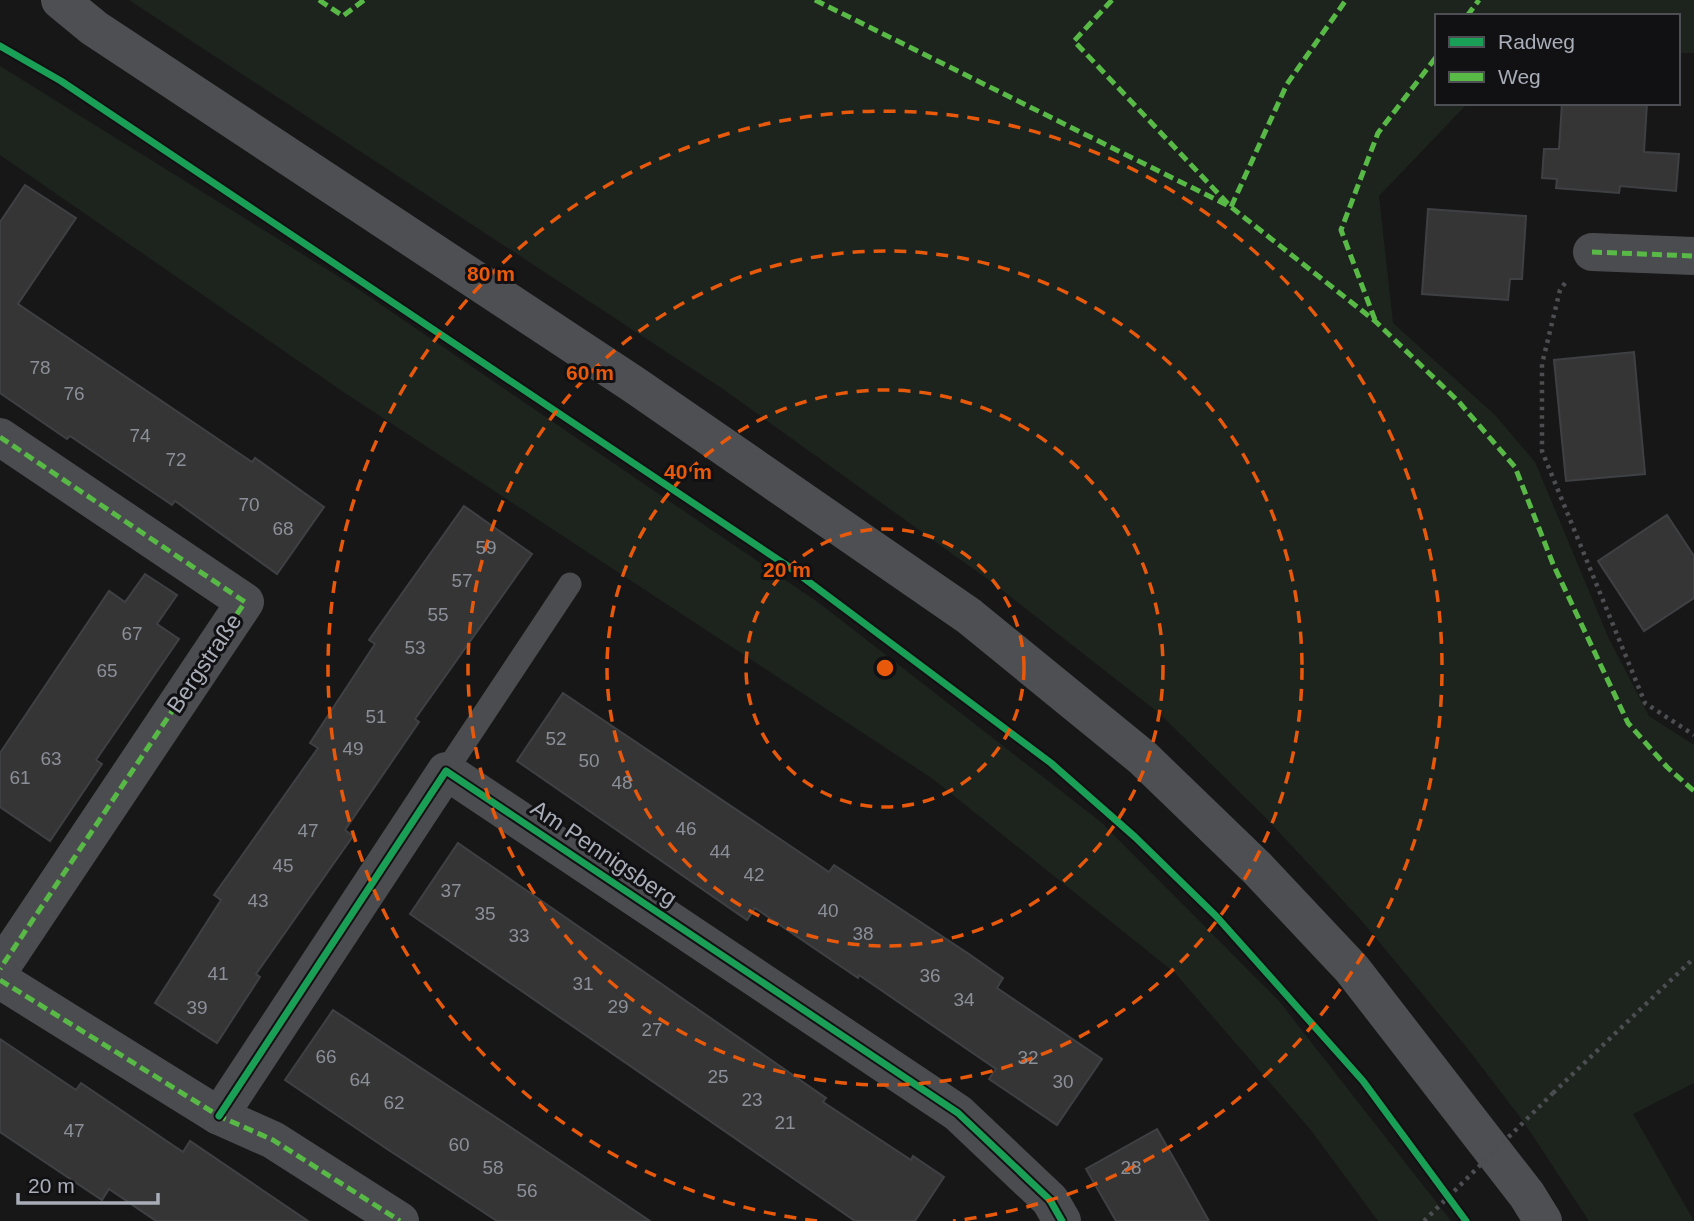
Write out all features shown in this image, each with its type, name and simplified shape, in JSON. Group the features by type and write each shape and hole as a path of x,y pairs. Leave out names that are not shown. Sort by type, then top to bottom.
{"main road":[{"path":"30,0 93,28"},
{"path":"60,0 93,28 633,384 957,608 1133,749 1257,868 1352,969 1527,1195 1543,1221"}],"street":[{"path":"1592,252 1694,256"},
{"name":"Bergstraße","path":"0,437 245,602 0,969"},
{"path":"219,1116 446,771"},
{"name":"Am Pennigsberg","path":"446,771 958,1113 1049,1200 1062,1221"},
{"path":"0,980 219,1116 273,1140 400,1221"}],"lane":[{"path":"446,771 570,584"}],"path":[{"path":"1592,252 1559,290 1542,365 1542,452 1645,703 1694,735"},
{"path":"1424,1221 1694,958"}],"shaded area":[{"path":"129,0 1694,0 1694,53 1680,53 1680,14 1435,14 1435,105 1466,105 1379,196 1393,323 1495,415 1535,462 1609,639 1649,716 1694,745 1694,1083 1633,1114 1694,1221 1589,1221 1523,1121 1468,1049 1361,920 1264,816 1159,713 993,583 720,387"},
{"path":"0,66 352,285 819,603 1101,822 1279,1001 1451,1221 1378,1221 1310,1129 1175,973 933,779 342,391 0,155"}],"building":[{"path":"1562,105 1647,105 1644,152 1679,154 1676,191 1620,186 1619,193 1556,188 1557,179 1542,178 1544,149 1559,149"},
{"path":"25,185 76,218 18,304 252,462 255,458 324,507 277,574 175,501 172,505 70,436 67,439 0,393 0,222"},
{"path":"1428,209 1526,216 1522,279 1510,279 1508,300 1422,294"},
{"path":"1634,352 1645,474 1566,481 1554,360"},
{"path":"464,506 532,554 415,719 419,722 345,830 353,836 256,974 260,977 217,1043 155,1003 221,900 214,895 318,748 310,743 375,644 369,640"},
{"path":"1667,515 1694,556 1694,598 1644,631 1598,561"},
{"path":"145,574 177,595 157,624 179,639 96,760 102,764 50,841 0,807 0,753 109,591 125,602"},
{"path":"563,693 829,872 834,865 969,954 1003,978 997,988 1102,1059 1057,1125 989,1079 996,1069 859,975 858,978 755,908 747,920 517,761"},
{"path":"458,843 826,1098 823,1102 911,1160 913,1156 944,1177 915,1221 855,1221 410,914"},
{"path":"333,1010 650,1221 497,1221 387,1149 285,1080"},
{"path":"0,1039 76,1090 81,1083 183,1152 190,1141 308,1221 156,1221 109,1189 102,1200 0,1132"},
{"path":"1157,1129 1209,1221 1116,1221 1086,1169"}],"marked path":[{"path":"319,0 343,16 364,0"},
{"path":"815,0 1231,207 1287,84 1346,0"},
{"path":"1112,0 1074,41 1231,207 1375,321 1459,402 1515,467 1553,564 1628,723 1667,767 1694,791"},
{"path":"1468,14 1479,0"},
{"path":"1375,320 1341,230 1378,133 1435,59"},
{"path":"1592,252 1694,256"},
{"path":"0,437 245,602 0,969"},
{"path":"0,980 219,1116 273,1140 400,1221"}],"cycle path":[{"path":"0,46 61,81 789,567 1051,763 1135,837 1216,916 1363,1081 1466,1221"},
{"path":"219,1116 446,771 958,1113 1050,1200 1062,1221"}]}
